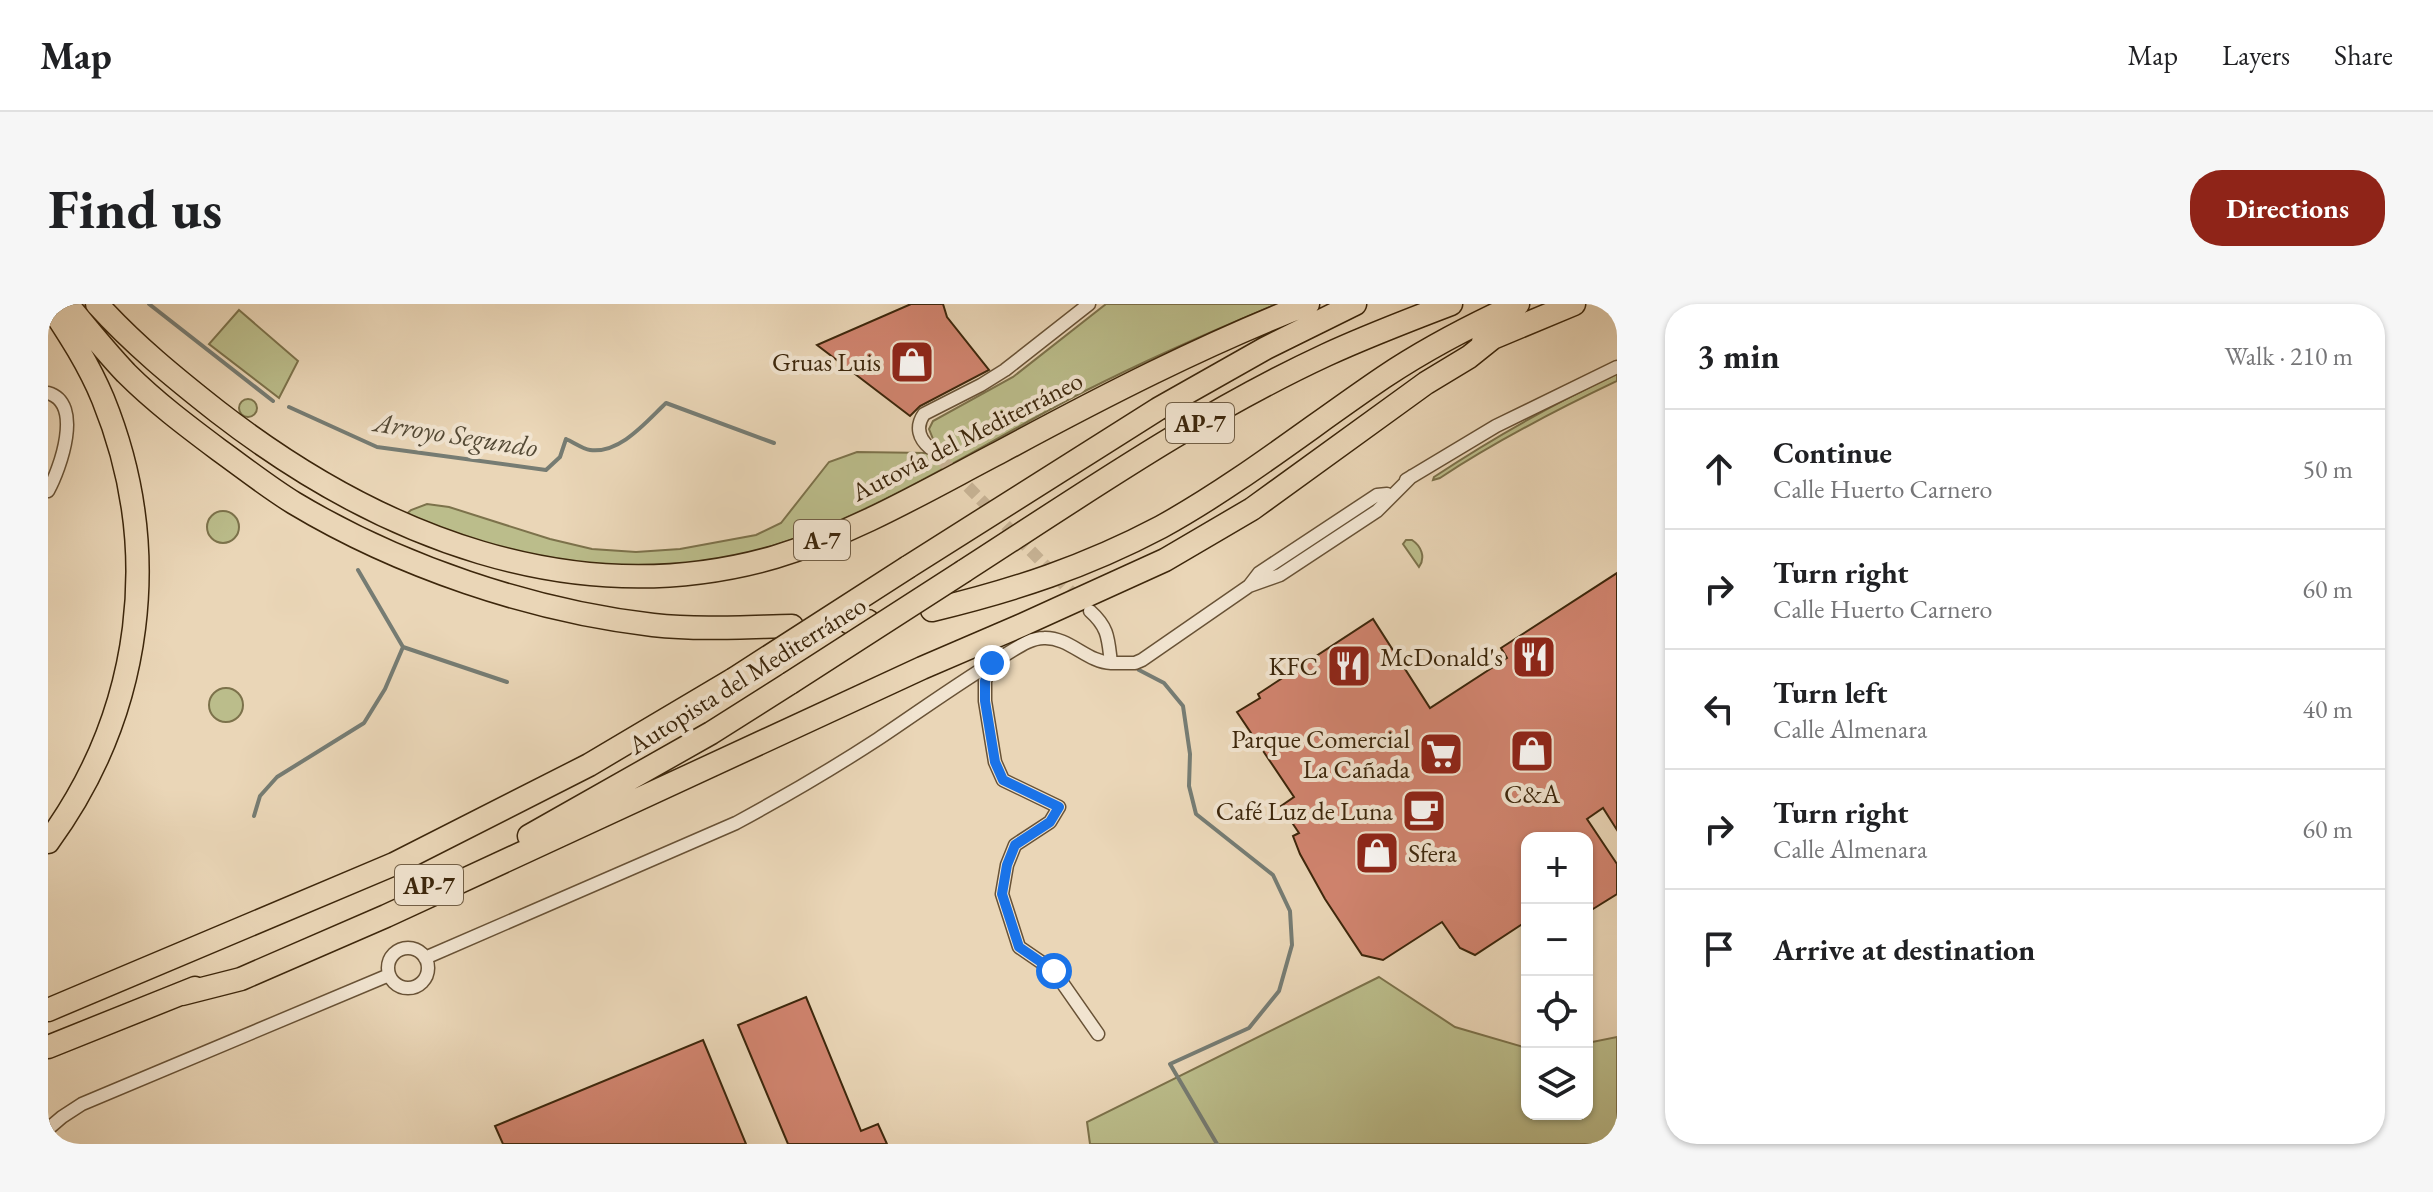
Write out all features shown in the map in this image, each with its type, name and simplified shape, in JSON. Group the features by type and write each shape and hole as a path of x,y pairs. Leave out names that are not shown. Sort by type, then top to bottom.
{"highway":[{"path":"48,842 84,786 103,748 127,674 138,603 135,514 112,426 88,367 49,304"},
{"path":"67,304 113,357 175,418 293,502 359,539 397,556 508,595 580,613 654,625 792,626"},
{"name":"Autovía del Mediterráneo","path":"97,304 148,355 257,441 309,476 374,511 449,543 532,567 616,577 698,573 775,557 825,539 879,515 1200,350 1308,304"},
{"name":"Autopista del Mediterráneo","path":"48,1010 408,857 589,765 734,679 1158,409 1266,348 1355,304"},
{"name":"Autopista del Mediterráneo","path":"48,1047 328,931 472,865 553,823 790,683 1071,502 1252,393 1325,356 1451,304"},
{"path":"932,610 1042,580 1103,556 1163,525 1272,456 1387,376 1518,304"},
{"path":"990,596 1027,595 1050,589 1140,554 1192,529 1240,501 1350,423 1438,368 1494,337 1574,304"},
{"path":"182,994 241,979 399,910 922,668 1165,560 1252,509 1494,337"}],"street":[{"path":"930,448 923,442 919,431 924,414 1005,370 1089,304"},
{"path":"1267,579 1412,476 1496,426 1617,367"},
{"path":"48,393 65,406 67,425 62,459 48,491"},
{"path":"425,958 736,823 876,740 1028,642 1042,638 1057,639 1100,663 1126,664 1142,660 1249,586 1280,575 1377,511 1412,476"},
{"path":"1249,586 1259,573 1271,565 1377,495 1387,494"},
{"path":"1090,611 1102,621 1107,633 1111,663"},
{"path":"992,663 985,681 985,701 995,762 1003,780 1059,807 1050,822 1015,845 1007,865 1002,894 1019,947 1054,971 1098,1034"},
{"path":"398,950 416,950 425,958 427,974 423,981 413,987 404,988 395,984 389,975 388,964 398,950"},
{"path":"48,1129 82,1104 389,975"}],"green space":[{"path":"1106,304 1277,304 1109,379 938,472 834,523 782,543 729,558 659,567 565,561 499,548 404,516 427,504 449,507 550,539 592,549 636,552 680,549 756,535 781,523 829,462 857,452 928,453 935,444 929,429 933,421 1013,377"},
{"path":"239,310 298,361 279,398 209,344"},
{"path":"1617,374 1617,381 1527,426 1433,480 1501,435"},
{"path":"248,399 257,408 248,417 239,408"},
{"path":"223,511 234,516 239,527 234,538 223,543 212,538 207,527 212,516"},
{"path":"1406,540 1412,540 1420,549 1422,559 1419,567 1403,544"},
{"path":"226,688 238,693 243,705 238,717 226,722 214,717 209,705 214,693"},
{"path":"1379,977 1455,1027 1521,1046 1521,1120 1593,1120 1593,1042 1617,1037 1617,1144 1090,1144 1087,1122"}],"building":[{"name":"Gruas Luis","path":"911,304 943,304 947,317 989,370 920,406 910,416 817,345"},
{"name":"Parque Comercial La Cañada","path":"1617,573 1617,830 1603,808 1587,819 1617,864 1617,894 1593,909 1593,832 1521,832 1521,925 1475,955 1460,948 1442,922 1383,960 1362,955 1300,854 1293,836 1299,833 1281,806 1294,797 1237,712 1260,698 1258,694 1373,619 1430,708 1507,658 1501,648"},
{"path":"806,997 861,1131 878,1124 887,1144 788,1144 738,1025"},
{"path":"703,1040 746,1144 503,1144 495,1126"}],"waterway":[{"name":"Arroyo Segundo","path":"149,304 273,401"},
{"name":"Arroyo Segundo","path":"289,407 377,447 546,470 560,457 566,439 590,450 612,447 632,435 666,403 774,443"},
{"path":"254,816 260,796 277,777 364,723 385,689 403,647 358,570"},
{"path":"403,647 507,682"},
{"name":"Arroyo Segundo","path":"1139,670 1164,683 1183,706 1190,754 1189,786 1196,814 1273,875 1290,911 1292,945 1279,991 1249,1028 1170,1064 1217,1144"}],"tunnel":[{"path":"930,448 1082,603"}],"place":[{"name":"Gruas Luis","path":"912,362"},
{"name":"McDonald's","path":"1534,657"},
{"name":"KFC","path":"1349,666"},
{"name":"C&A","path":"1532,751"},
{"name":"Parque Comercial La Cañada","path":"1441,754"},
{"name":"Café Luz de Luna","path":"1424,811"},
{"name":"Sfera","path":"1377,853"}],"route":[{"path":"992,663 985,681 985,701 995,762 1003,780 1059,807 1050,822 1015,845 1007,865 1002,894 1019,947 1054,971"}]}
